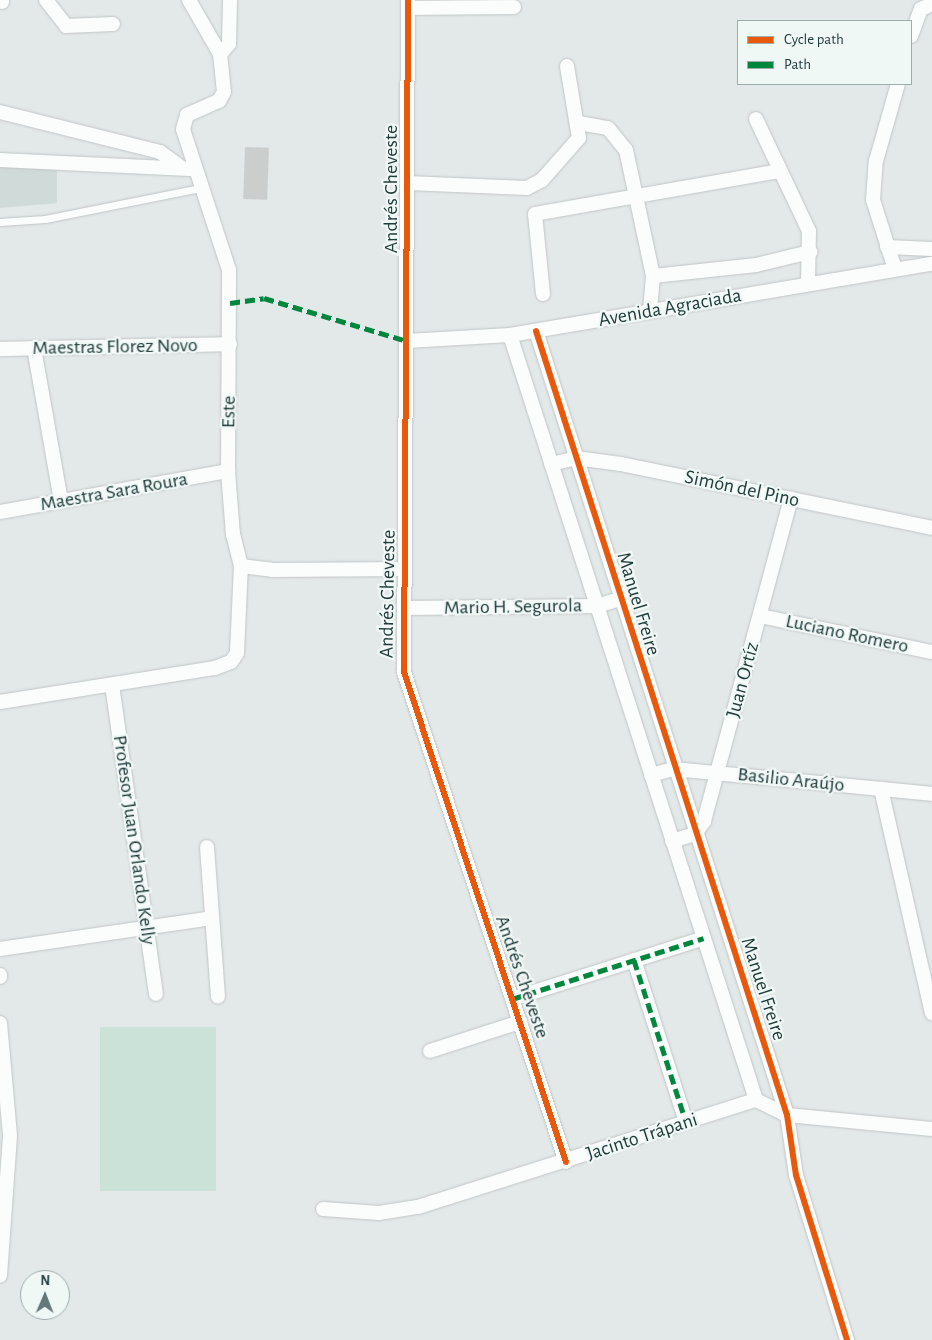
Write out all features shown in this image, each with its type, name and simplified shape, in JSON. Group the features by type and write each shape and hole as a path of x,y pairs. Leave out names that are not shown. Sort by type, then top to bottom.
{"street":[{"path":"46,0 66,26 113,24"},
{"path":"189,0 220,54 229,44 230,0"},
{"path":"408,4 514,7"},
{"name":"Andrés Cheveste","path":"408,4 405,608 403,660 408,688 566,1162"},
{"path":"912,33 921,9 932,4"},
{"name":"Este","path":"112,685 215,668 235,658 241,566 233,536 228,471 229,270 211,209 188,169 183,120 219,101 224,92 220,54"},
{"path":"407,183 526,188 542,180 575,146 579,123 567,66"},
{"path":"895,269 876,215 873,187 898,85"},
{"path":"0,112 160,152 188,169"},
{"path":"756,120 804,217 810,252 808,283"},
{"path":"579,123 596,123 619,137 653,276 650,312"},
{"path":"0,160 188,169"},
{"path":"543,294 535,214 780,171"},
{"path":"887,246 932,249"},
{"path":"653,276 756,265 810,252"},
{"name":"Avenida Agraciada","path":"407,341 510,335 808,283 932,264"},
{"name":"Manuel Freire","path":"536,331 673,769 787,1115 796,1175 847,1340"},
{"name":"Manuel Freire","path":"510,335 756,1100"},
{"name":"Maestras Florez Novo","path":"0,349 230,344"},
{"path":"34,348 62,501"},
{"name":"Simón del Pino","path":"551,464 576,458 932,528"},
{"name":"Maestra Sara Roura","path":"0,512 228,471"},
{"name":"Juan Ortíz","path":"694,834 704,822 791,499"},
{"path":"241,566 272,570 405,569"},
{"name":"Mario H. Segurola","path":"405,608 597,606 620,599"},
{"name":"Luciano Romero","path":"761,616 932,652"},
{"path":"0,702 112,685"},
{"name":"Profesor Juan Orlando Kelly","path":"112,685 156,994"},
{"name":"Basilio Araújo","path":"651,775 673,769 718,772 932,794"},
{"path":"881,789 932,1013"},
{"path":"672,841 694,834"},
{"path":"207,847 218,997"},
{"path":"0,949 212,918"},
{"path":"512,999 704,938"},
{"path":"634,960 686,1122"},
{"path":"430,1051 520,1022"},
{"path":"0,1023 10,1136 0,1276"},
{"path":"756,1100 787,1115 932,1129"},
{"name":"Jacinto Trápani","path":"323,1209 360,1214 398,1211 566,1162 756,1100"}],"lane":[{"path":"0,222 45,219 200,188"}],"shaded area":[{"path":"0,167 57,169 57,203 0,208"}],"green space":[{"path":"100,1027 216,1027 216,1191 100,1191"}],"building":[{"path":"245,147 269,148 267,200 243,199"}],"marked path":[{"path":"230,303 264,298 407,341"},
{"path":"512,999 704,938"},
{"path":"634,960 686,1122"}],"cycle path":[{"path":"408,0 404,672 566,1162"},
{"path":"536,331 787,1115 796,1175 847,1340"}]}
